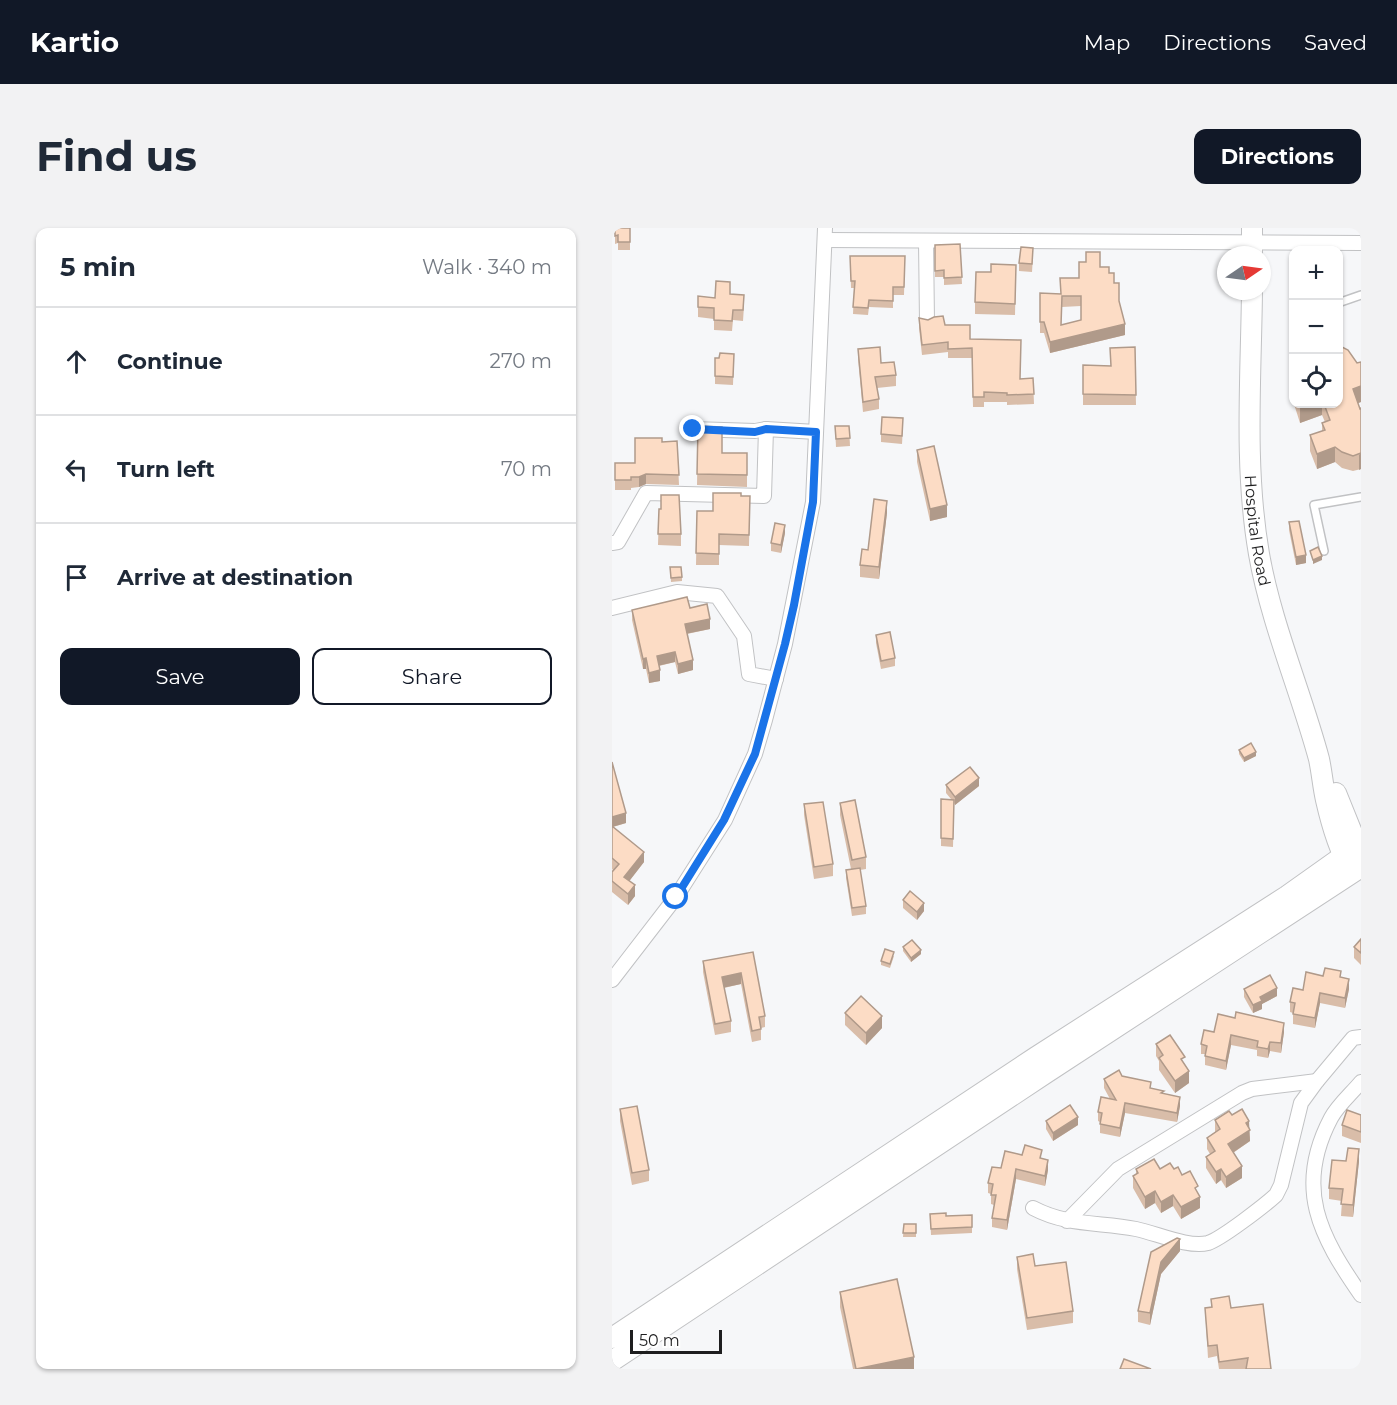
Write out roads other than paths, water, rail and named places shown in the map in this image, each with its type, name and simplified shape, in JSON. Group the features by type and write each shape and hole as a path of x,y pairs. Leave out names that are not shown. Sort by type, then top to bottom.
{"street":[{"path":"612,980 676,897 724,820 755,754 794,605 813,502 825,234 926,241 1361,243"},
{"path":"926,241 927,321"},
{"name":"Hospital Road","path":"1251,300 1250,457 1259,556 1276,621 1319,761 1326,799 1357,861"},
{"path":"693,429 816,432"},
{"path":"612,543 618,542 646,493 764,496 766,429"},
{"path":"612,608 677,592 717,596 744,636 749,674 776,679"},
{"path":"612,1360 793,1229 1041,1065 1357,861"},
{"path":"1033,1208 1066,1221 1136,1229 1199,1244 1214,1240 1276,1195 1281,1185 1301,1103 1353,1038 1361,1036"},
{"path":"1066,1221 1118,1169 1242,1093 1252,1089 1317,1081"},
{"path":"1361,1082 1332,1116 1322,1139 1312,1175 1314,1200 1322,1225 1336,1259 1361,1295"},
{"path":"612,1338 793,1229"}],"lane":[{"path":"1343,301 1361,295"},
{"path":"1323,551 1314,504 1361,497"}]}
